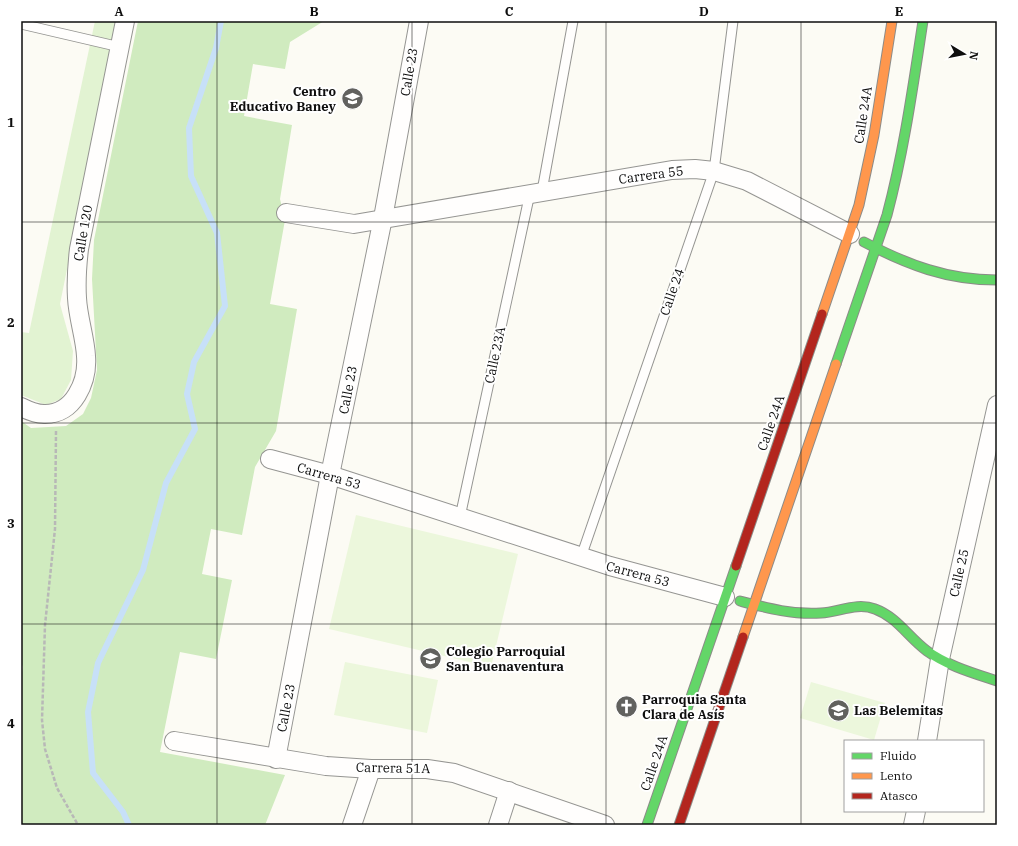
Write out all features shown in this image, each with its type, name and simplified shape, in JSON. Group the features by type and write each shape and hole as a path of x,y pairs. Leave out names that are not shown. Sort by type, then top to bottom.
{"main road":[{"name":"Calle 24A","path":"647,825 859,205 868,164 892,21"},
{"path":"679,825 891,201 901,159 924,21"},
{"name":"Carrera 55","path":"850,234 910,265 937,274 966,280 997,280"},
{"name":"Carrera 53","path":"725,597 754,605 799,613 820,613 863,607 874,608 891,618 916,642 940,659 997,681"}],"street":[{"name":"Calle 120","path":"58,412 68,406 78,395 84,377 86,357 77,300 76,274 79,249 125,21"},
{"name":"Calle 23","path":"276,759 330,475 383,218 419,21"},
{"name":"Carrera 55","path":"286,213 354,224 672,170 695,169 714,171 747,181 850,234"},
{"name":"Calle 25","path":"927,740 940,659 997,405"},
{"path":"27,410 45,414 58,412"},
{"name":"Carrera 53","path":"270,459 330,475 628,572 725,597"},
{"name":"Carrera 51A","path":"174,741 276,759 326,766 371,769 441,770 454,772 606,825"},
{"path":"352,825 371,769"},
{"path":"498,825 509,791"},
{"path":"913,825 916,812"}],"lane":[{"name":"Calle 23A","path":"460,517 536,192 573,21"},
{"name":"Calle 24","path":"581,557 714,171 733,21"},
{"path":"21,24 120,48"}],"path":[{"path":"58,412 56,428 55,529 44,625 42,720 45,749 57,788 78,825"}],"green space":[{"path":"95,21 117,21 60,304 73,351 71,380 61,399 46,405 21,395 21,332 29,333"},
{"path":"138,21 324,21 290,42 285,69 253,64 244,116 292,125 280,199 285,220 270,304 297,309 276,431 255,467 242,535 211,529 202,574 232,580 216,659 180,652 160,752 285,775 265,825 21,825 21,677 23,667 21,662 21,421 31,428 66,426 83,414 91,398 97,370 92,279 94,240"},
{"path":"356,515 518,554 491,667 329,629"},
{"path":"345,662 438,680 427,733 334,715"},
{"path":"811,682 885,703 874,740 800,718"}],"waterway":[{"path":"129,825 123,812 93,773 88,712 98,663 143,570 166,483 195,429 187,394 194,362 225,306 217,233 191,176 189,128 216,48 221,21"}],"traffic: fast":[{"path":"836,364 887,215 903,143 923,21"},
{"path":"864,242 896,258 928,270 961,277 997,280"},
{"path":"647,825 736,566"},
{"path":"740,601 800,613 821,613 855,607 868,607 875,609 890,617 920,646 943,661 961,669 997,681"}],"traffic: slow":[{"path":"822,314 859,205 874,135 892,21"},
{"path":"743,637 836,364"}],"traffic: jam":[{"path":"736,566 822,314"},
{"path":"679,825 743,637"}],"place":[{"name":"Centro Educativo Baney","path":"352,98"},
{"name":"Colegio Parroquial San Buenaventura","path":"430,658"},
{"name":"Parroquia Santa Clara de Asís","path":"626,706"},
{"name":"Las Belemitas","path":"838,710"}]}
